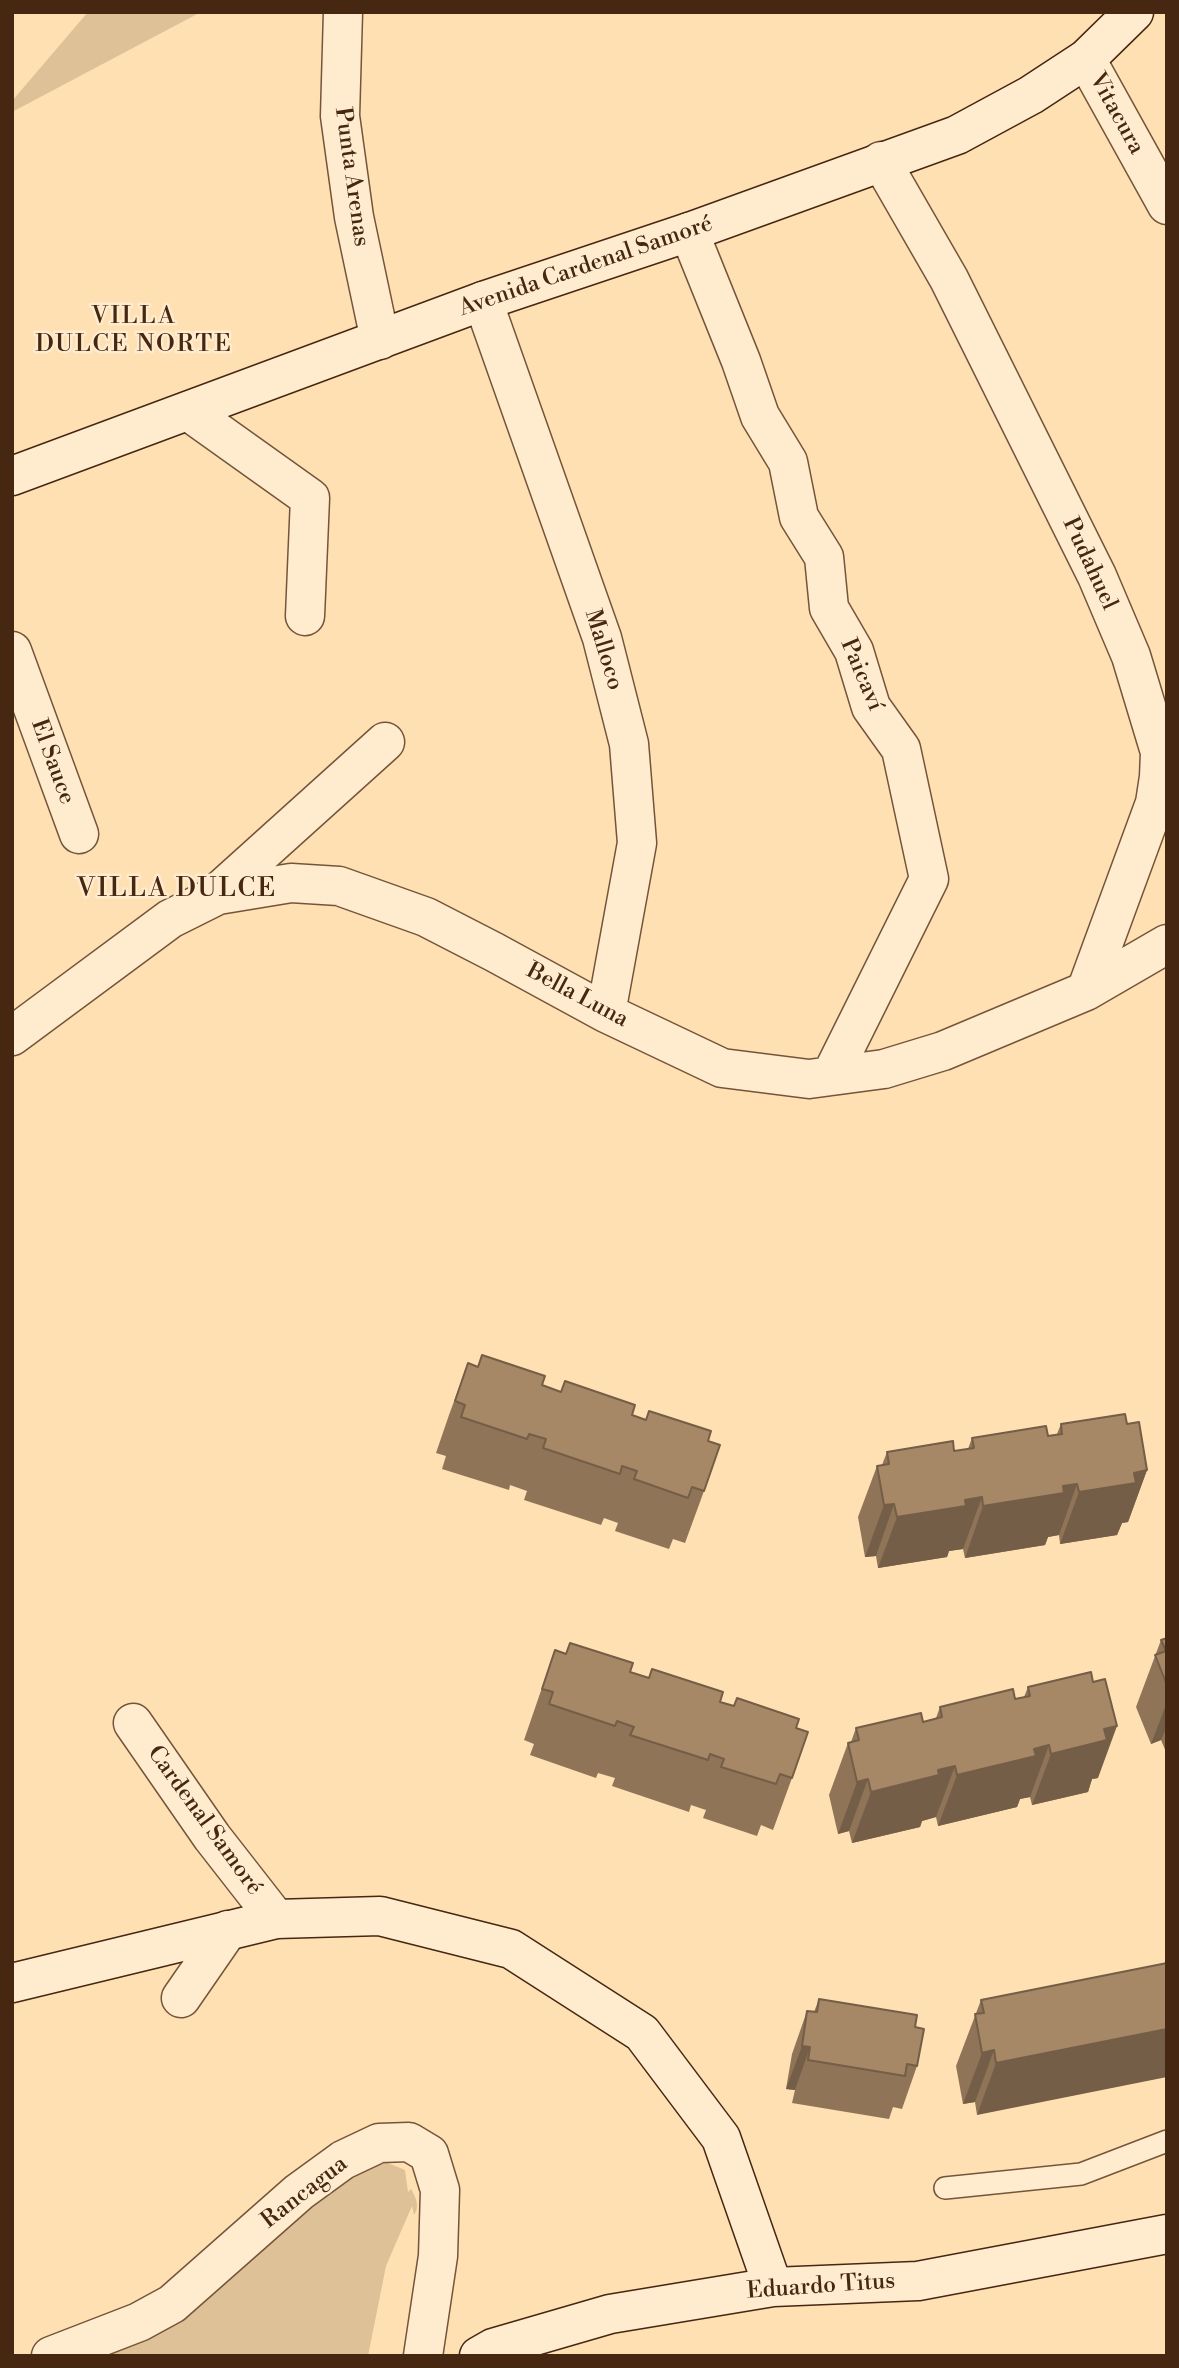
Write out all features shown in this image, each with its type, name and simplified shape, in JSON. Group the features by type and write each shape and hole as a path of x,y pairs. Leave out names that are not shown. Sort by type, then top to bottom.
{"street":[{"name":"Avenida Cardenal Samoré","path":"12,476 483,301 689,232 957,135 1031,95 1086,59 1134,12"},
{"name":"Punta Arenas","path":"346,15 340,116 354,217 380,340"},
{"name":"Vitacura","path":"1086,59 1167,205"},
{"name":"Pudahuel","path":"881,161 949,279 1097,576 1131,656 1160,752 1160,777 1155,803 1086,991"},
{"name":"Paicaví","path":"689,232 760,416 789,462 799,517 824,557 829,608 855,651 871,707 901,749 929,879 831,1076"},
{"name":"Malloco","path":"483,301 602,638 629,744 637,843 606,1013"},
{"path":"188,411 310,498 305,616"},
{"name":"El Sauce","path":"12,651 79,834"},
{"path":"211,899 385,742"},
{"name":"Bella Luna","path":"12,1037 170,919 211,899 291,883 339,886 426,917 606,1013 722,1068 809,1079 884,1069 943,1051 1086,991 1167,944"},
{"name":"Cardenal Samoré","path":"133,1723 212,1837 276,1919"},
{"path":"12,1983 276,1919 380,1916 511,1949 642,2033 721,2138 773,2287"},
{"path":"181,1998 228,1930"},
{"name":"Rancagua","path":"51,2356 139,2322 173,2304 299,2192 343,2160 379,2143 409,2142 429,2154 440,2190 438,2256 422,2356"},
{"name":"Eduardo Titus","path":"479,2356 493,2348 610,2314 773,2287 918,2281 1167,2234"}],"lane":[{"path":"945,2188 1081,2175 1167,2141"}],"shaded area":[{"path":"88,12 201,12 12,112 12,101"},
{"path":"383,2161 405,2170 408,2192 411,2189 417,2208 414,2215 412,2206 386,2266 368,2356 56,2356 311,2197"}],"building":[{"path":"482,1355 545,1376 542,1385 561,1392 565,1381 635,1405 632,1415 646,1420 649,1411 711,1431 708,1441 720,1445 704,1491 692,1487 688,1498 634,1479 637,1471 622,1466 620,1474 543,1448 546,1439 529,1434 527,1439 461,1417 465,1405 455,1401 468,1363 478,1367"},
{"path":"1125,1414 1127,1424 1139,1422 1147,1470 1134,1473 1136,1483 1079,1492 1077,1484 1063,1486 1064,1493 983,1506 982,1497 965,1500 966,1506 897,1517 894,1504 884,1505 877,1466 889,1464 887,1452 953,1441 954,1451 974,1448 972,1438 1046,1426 1048,1436 1062,1434 1061,1424"},
{"path":"1167,1638 1167,1685 1155,1655 1166,1651 1161,1640"},
{"path":"570,1643 633,1663 630,1672 649,1678 652,1669 723,1692 720,1702 734,1706 737,1698 799,1719 796,1728 808,1732 792,1778 780,1774 776,1784 721,1767 724,1759 710,1754 708,1760 630,1735 634,1727 617,1721 615,1726 549,1704 553,1692 542,1689 555,1650 566,1654"},
{"path":"1091,1672 1093,1682 1105,1679 1117,1726 1104,1729 1107,1740 1051,1754 1049,1745 1034,1749 1036,1756 957,1775 955,1766 938,1770 939,1775 871,1792 868,1779 857,1782 848,1743 859,1740 856,1728 921,1713 923,1722 942,1717 940,1707 1013,1689 1015,1699 1030,1696 1028,1687"},
{"path":"1167,1963 1167,2029 996,2063 994,2050 982,2053 975,2014 984,2013 981,2000"},
{"path":"819,1999 917,2015 915,2027 924,2029 917,2066 907,2064 905,2076 808,2060 810,2047 802,2046 807,2011 817,2012"}],"district":[{"name":"VILLA DULCE NORTE","path":"134,331"},
{"name":"VILLA DULCE","path":"177,890"}]}
